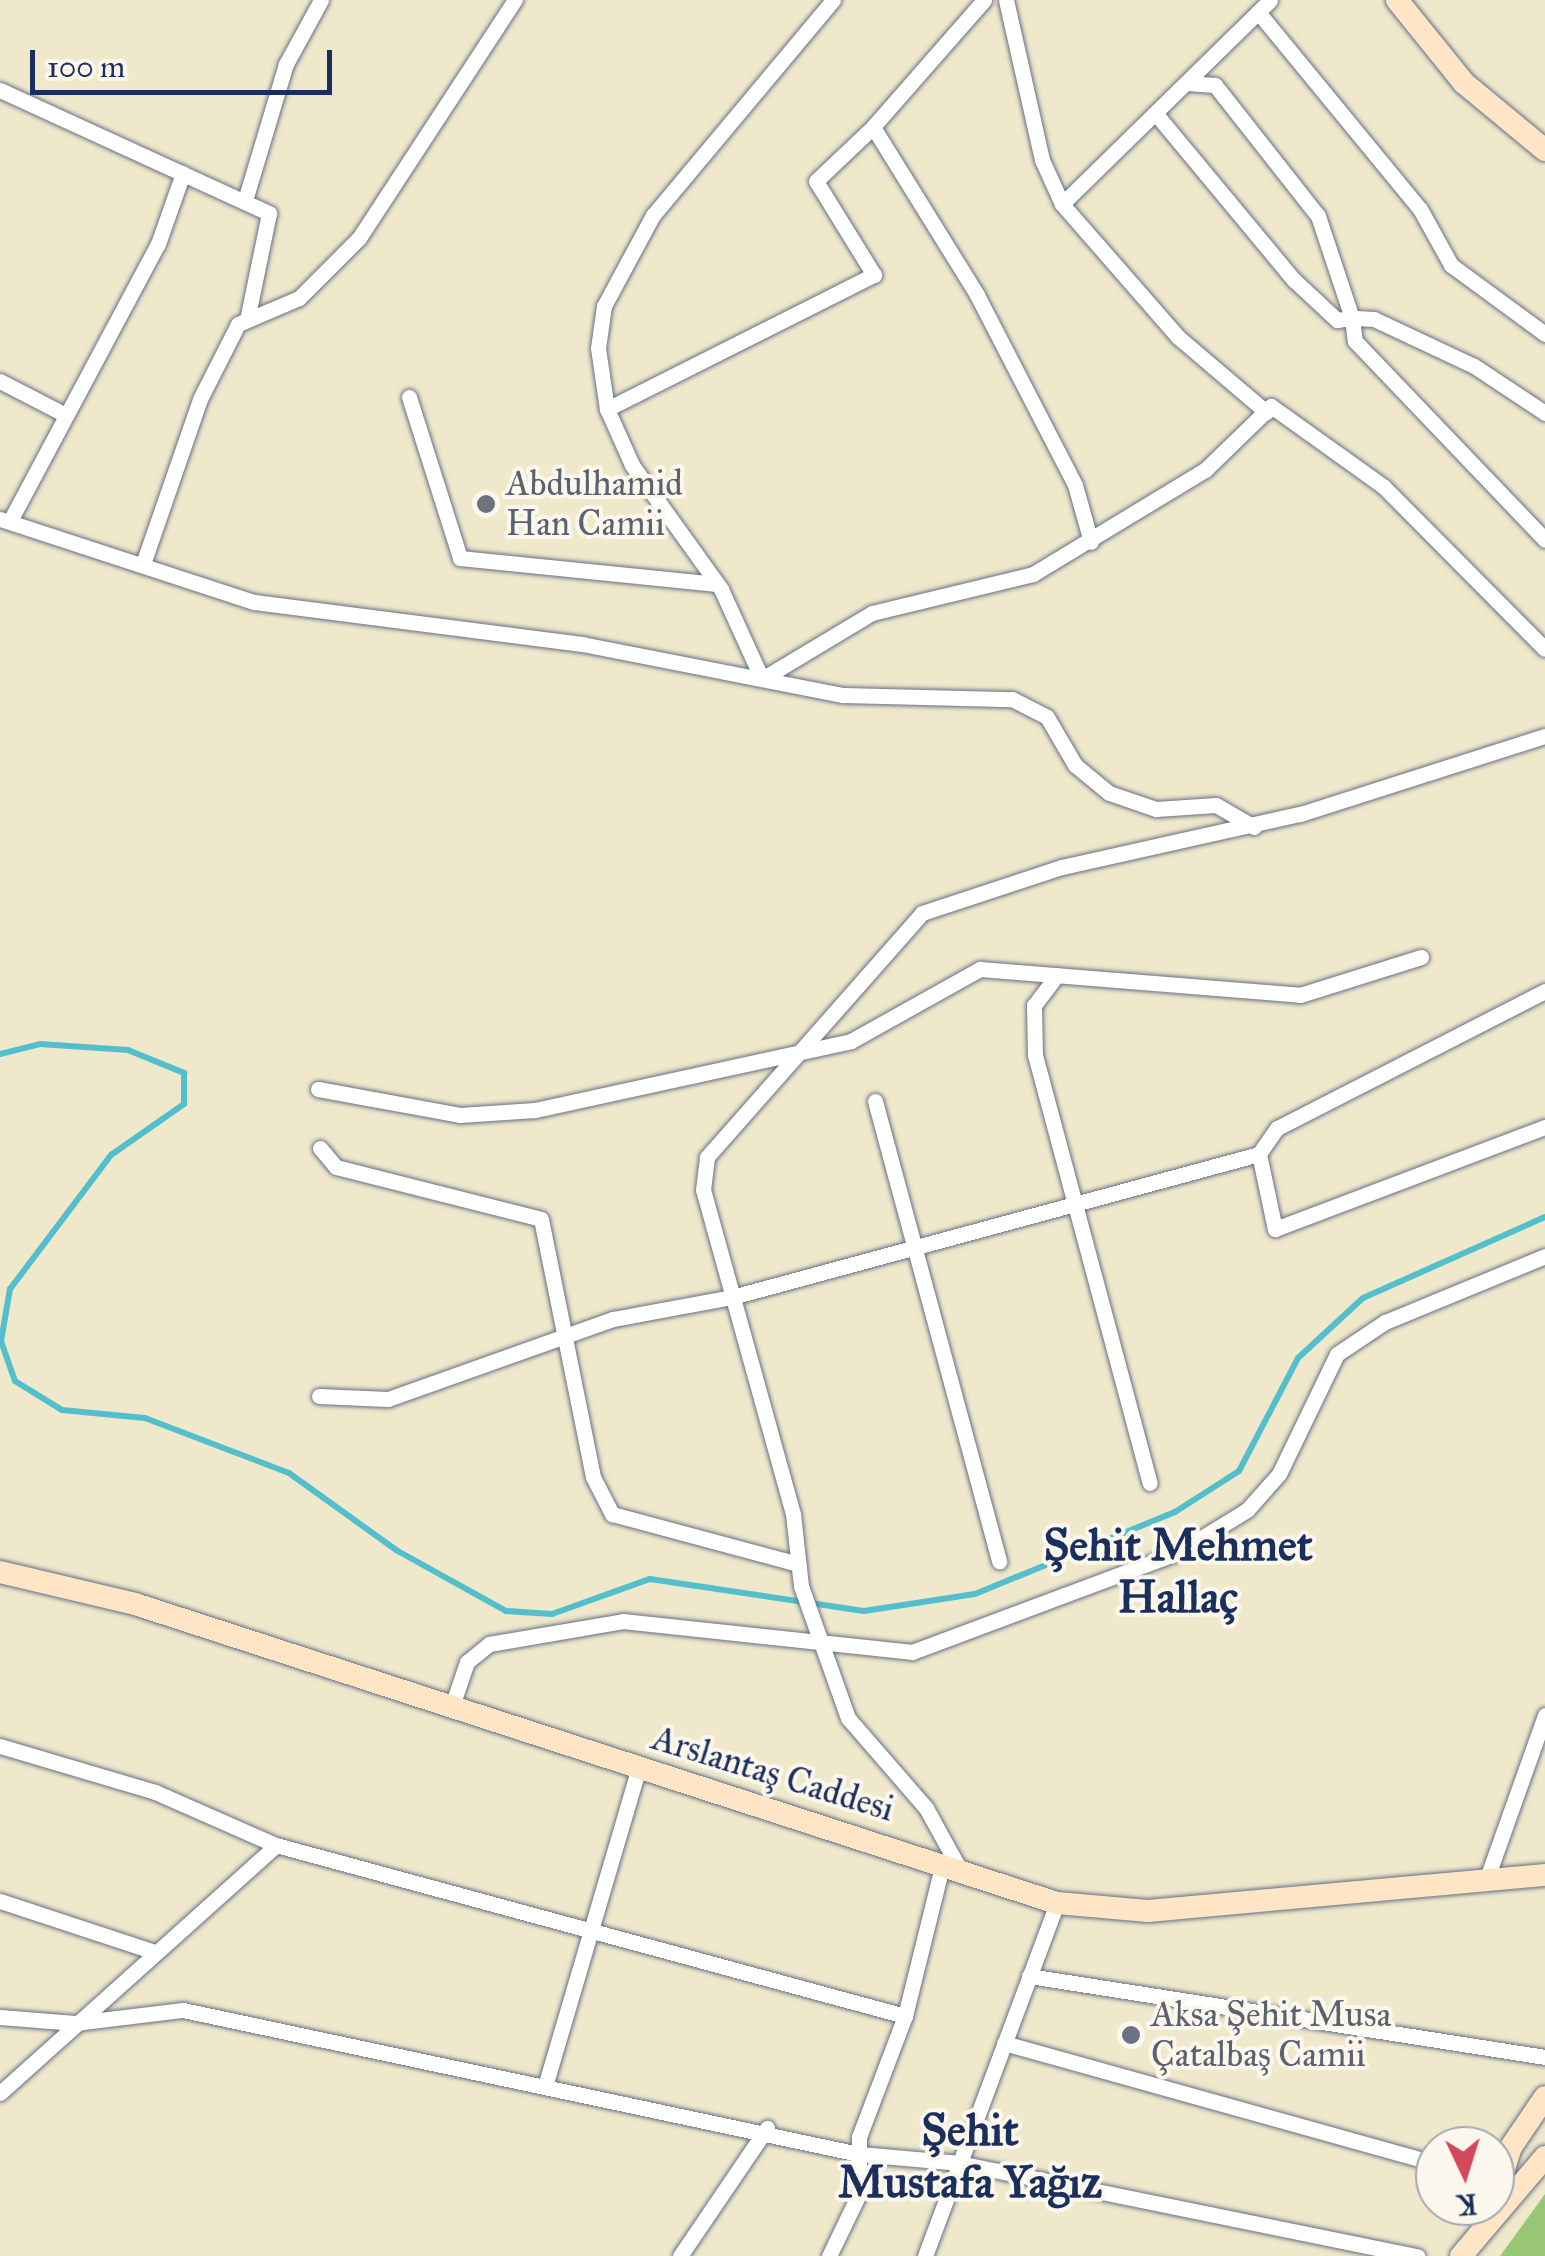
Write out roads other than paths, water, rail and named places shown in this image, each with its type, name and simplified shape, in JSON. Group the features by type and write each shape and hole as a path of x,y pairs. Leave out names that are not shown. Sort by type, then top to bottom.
{"main road":[{"path":"1397,0 1464,83 1545,150"},
{"name":"Arslantaş Caddesi","path":"0,1572 135,1604 638,1771 951,1864 1056,1903 1175,1910 1545,1875"},
{"path":"1515,2155 1545,2097"},
{"path":"1515,2180 1545,2157"},
{"path":"1461,2256 1478,2226"}],"street":[{"path":"246,198 286,64 321,0"},
{"path":"248,320 300,298 359,238 515,0"},
{"path":"762,679 717,584 632,466 607,408 598,348 604,306 653,216 834,0"},
{"path":"607,408 874,274 816,182 873,127 984,0"},
{"path":"1006,0 1042,160 1062,204 1178,337 1266,412"},
{"path":"1062,204 1264,6 1420,209 1451,264 1545,334"},
{"path":"1187,83 1216,85 1318,216 1352,318 1355,341 1545,540"},
{"path":"0,90 246,198 269,213 248,320 200,398 144,560"},
{"path":"1156,114 1294,280 1337,320 1374,319 1474,366 1545,413"},
{"path":"873,127 978,295 1075,485 1092,542"},
{"path":"183,173 158,244 5,519 144,560 254,602 582,644 843,695 1012,699 1046,717 1075,765 1109,793 1156,809 1216,805 1254,826"},
{"path":"0,381 62,412"},
{"path":"409,397 460,558 717,584"},
{"path":"762,679 872,613 1033,574 1092,542 1205,470 1271,406 1384,487 1545,649"},
{"path":"829,2256 860,2194 859,2154 951,1864 926,1808 848,1718 800,1586 798,1564 703,1190 707,1156 788,1058 922,913 1062,867 1254,826 1545,736"},
{"path":"318,1089 460,1115 553,1107 851,1041 980,969 1300,995 1421,957"},
{"path":"1057,974 1034,1005 1035,1055 1079,1203 1150,1483"},
{"path":"319,1396 388,1399 564,1337 732,1297 907,1243 1079,1203 1258,1154 1293,1119 1545,991"},
{"path":"875,1100 907,1243 999,1562"},
{"path":"1258,1154 1275,1229 1286,1232 1545,1127"},
{"path":"320,1148 354,1172 541,1219 593,1477 612,1514 798,1564"},
{"path":"450,1708 467,1662 508,1641 622,1621 820,1637 912,1652 1178,1553 1247,1510 1279,1474 1337,1354 1384,1322 1545,1256"},
{"path":"1487,1878 1545,1715"},
{"path":"0,1746 155,1792 276,1845 588,1933 905,2016"},
{"path":"546,2083 638,1771"},
{"path":"0,2093 276,1845"},
{"path":"0,1901 156,1952"},
{"path":"925,2256 1056,1903"},
{"path":"1029,1976 1545,2057"},
{"path":"0,2017 75,2023 184,2010 767,2128 859,2154 959,2162 1418,2256"},
{"path":"1004,2043 1415,2158"},
{"path":"680,2256 767,2128"}],"waterway":[{"path":"0,1054 40,1044 128,1050 184,1073 184,1104 111,1155 10,1289 1,1341 15,1381 62,1410 145,1418 289,1473 396,1550 506,1611 552,1614 650,1579 864,1611 975,1594 1175,1512 1239,1471 1298,1358 1363,1298 1545,1217"}],"place":[{"name":"Abdulhamid Han Camii","path":"486,504"},
{"name":"Aksa Şehit Musa Çatalbaş Camii","path":"1131,2035"}],"district":[{"name":"Şehit Mehmet Hallaç","path":"1178,1571"},
{"name":"Şehit Mustafa Yağız","path":"970,2156"}]}
